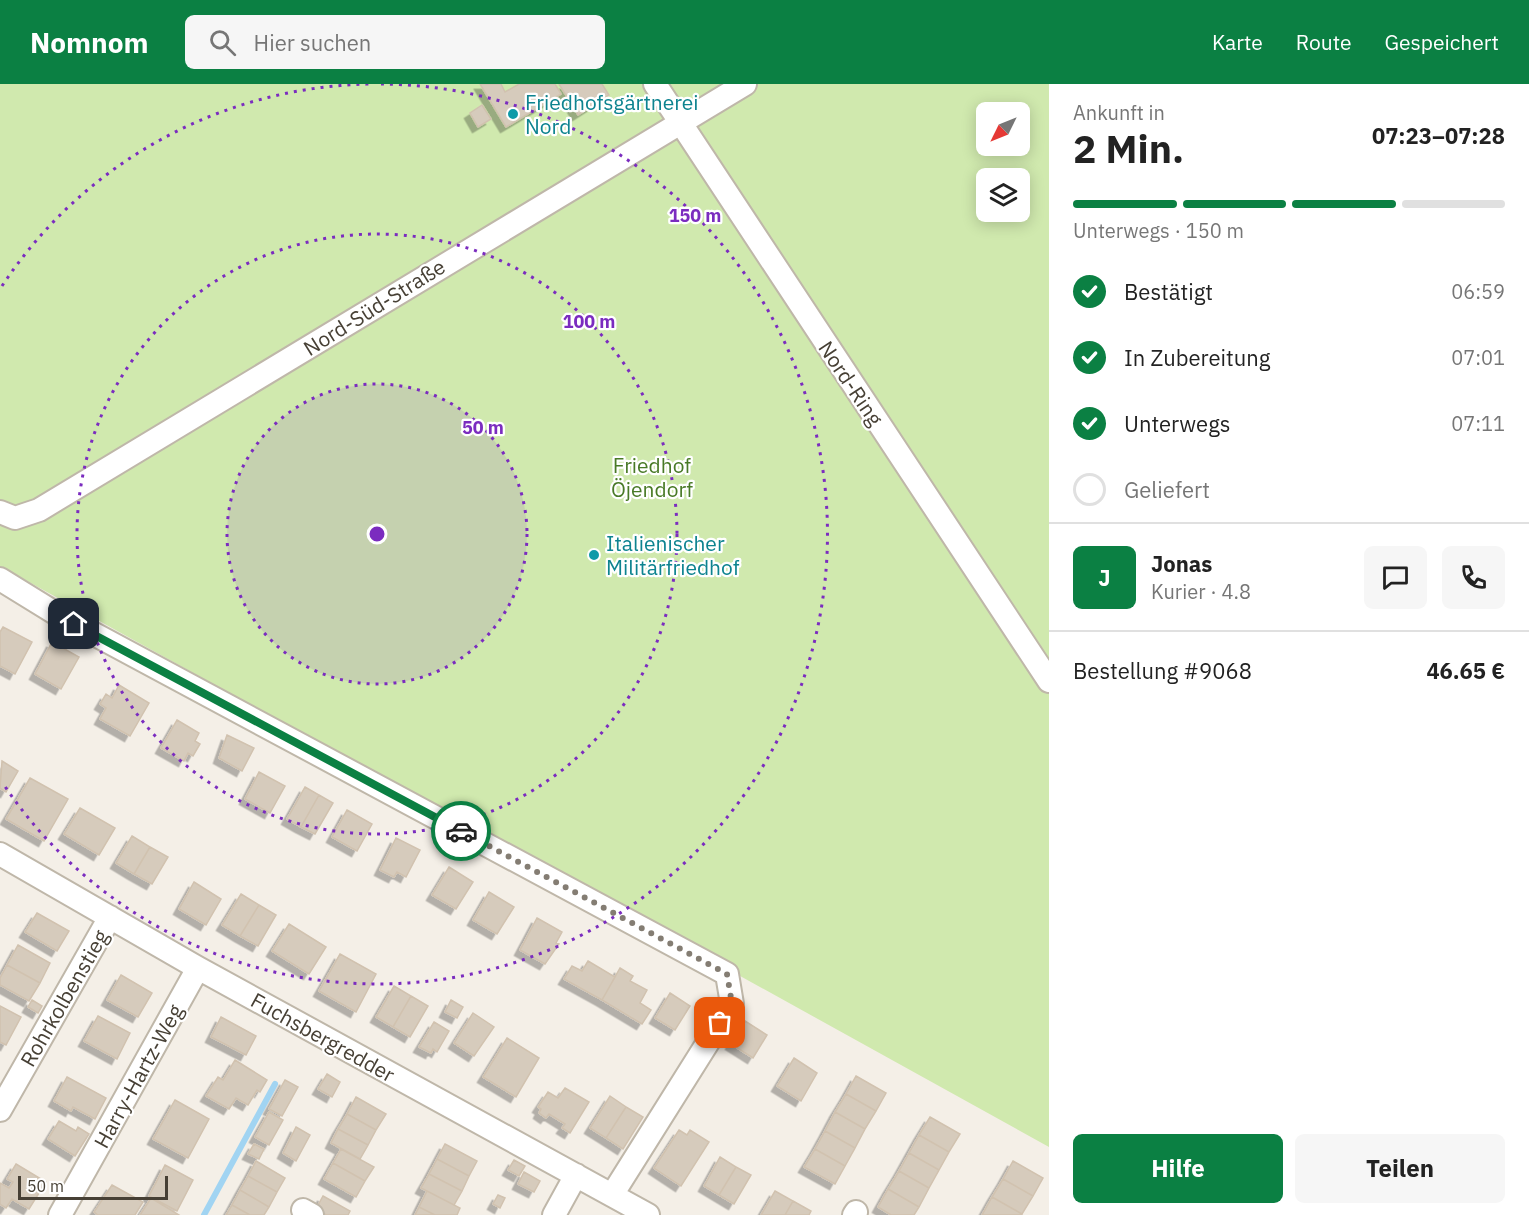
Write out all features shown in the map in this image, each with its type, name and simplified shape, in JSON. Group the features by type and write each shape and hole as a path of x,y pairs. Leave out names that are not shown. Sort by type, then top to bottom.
{"street":[{"name":"Nord-Ring","path":"655,84 1049,681"},
{"name":"Nord-Süd-Straße","path":"0,512 15,518 39,510 746,84"},
{"path":"0,579 55,613 727,974 732,1004 612,1195"},
{"name":"Fuchsbergredder","path":"0,854 198,968 648,1215"},
{"name":"Rohrkolbenstieg","path":"0,1110 110,917"},
{"name":"Harry-Hartz-Weg","path":"60,1215 198,968"},
{"path":"554,1215 576,1175"}],"green space":[{"name":"Friedhof Öjendorf","path":"0,84 1049,84 1049,1147 0,566"}],"building":[{"name":"Friedhofsgärtnerei Nord","path":"480,84 501,84 505,92 519,84 555,84 561,94 506,127"},
{"path":"559,84 602,84 609,95 578,115"},
{"path":"482,105 491,119 478,127 470,113"},
{"path":"3,627 32,642 15,674 0,666 0,632"},
{"path":"52,642 79,657 61,689 35,674"},
{"path":"119,685 149,703 130,736 100,719 106,708 100,704 106,694 112,698"},
{"path":"177,720 199,733 195,741 200,744 193,756 188,753 184,761 161,748"},
{"path":"227,735 254,748 242,771 219,758"},
{"path":"2,761 18,771 6,792 0,788"},
{"path":"259,772 285,786 270,813 245,799"},
{"path":"30,778 68,799 44,841 6,819"},
{"path":"305,787 319,795 301,827 287,819"},
{"path":"319,795 333,803 315,834 301,827"},
{"path":"80,808 115,828 99,855 64,834"},
{"path":"347,810 372,824 357,851 332,837"},
{"path":"132,836 150,847 134,874 116,863"},
{"path":"396,838 420,850 406,877 397,872 394,877 380,870"},
{"path":"150,847 168,857 152,884 134,874"},
{"path":"449,867 473,882 456,909 432,895"},
{"path":"194,882 221,899 206,925 179,909"},
{"path":"489,892 514,907 497,934 473,920"},
{"path":"241,894 259,905 240,936 222,925"},
{"path":"259,905 276,915 258,946 240,936"},
{"path":"37,913 69,931 57,951 25,932"},
{"path":"537,918 562,932 556,943 559,944 545,964 520,950"},
{"path":"289,924 326,947 309,974 272,951"},
{"path":"18,945 50,963 40,983 7,965"},
{"path":"340,954 376,974 356,1012 319,991"},
{"path":"588,961 615,977 602,1000 564,979 572,966 582,971"},
{"path":"7,965 40,983 29,1001 0,985 0,978"},
{"path":"620,968 633,976 630,981 647,990 640,1003 651,1010 642,1024 602,1000"},
{"path":"121,975 152,993 138,1017 107,1000"},
{"path":"394,986 411,996 393,1027 376,1017"},
{"path":"670,993 690,1006 675,1030 655,1018"},
{"path":"411,996 428,1006 410,1037 393,1027"},
{"path":"32,1000 42,1006 38,1013 28,1007"},
{"path":"451,1000 463,1007 457,1018 445,1012"},
{"path":"0,1006 21,1017 6,1045 0,1042"},
{"path":"473,1013 494,1027 474,1056 454,1043"},
{"path":"98,1016 130,1033 117,1059 84,1041"},
{"path":"221,1017 256,1036 246,1055 211,1037"},
{"path":"745,1021 767,1035 753,1058 731,1044"},
{"path":"434,1022 449,1031 437,1052 433,1049 431,1053 419,1047"},
{"path":"507,1038 539,1058 516,1097 483,1077"},
{"path":"794,1058 817,1073 801,1101 777,1086"},
{"path":"235,1060 267,1080 260,1092 257,1090 248,1105 236,1098 229,1109 206,1096 218,1077 223,1080"},
{"path":"327,1074 340,1082 332,1097 318,1089"},
{"path":"856,1076 886,1093 876,1111 846,1094"},
{"path":"67,1077 106,1098 95,1119 73,1107 71,1111 54,1101"},
{"path":"285,1080 298,1087 282,1116 269,1109"},
{"path":"565,1088 589,1102 570,1133 562,1128 565,1124 549,1114 546,1118 539,1113 541,1109 538,1107 548,1092 558,1098"},
{"path":"846,1094 876,1111 865,1129 835,1112"},
{"path":"610,1096 626,1107 606,1138 590,1128"},
{"path":"356,1097 386,1114 376,1130 347,1114"},
{"path":"175,1100 209,1119 188,1158 153,1139"},
{"path":"626,1107 643,1117 623,1149 606,1138"},
{"path":"269,1112 283,1120 269,1145 255,1137"},
{"path":"835,1112 865,1129 855,1148 825,1131"},
{"path":"347,1114 376,1130 368,1145 338,1129"},
{"path":"930,1117 960,1134 949,1152 919,1135"},
{"path":"59,1121 76,1131 78,1127 89,1134 75,1156 48,1139"},
{"path":"296,1127 310,1135 296,1161 283,1153"},
{"path":"338,1129 368,1145 360,1159 331,1143"},
{"path":"679,1130 687,1135 690,1130 709,1142 681,1186 654,1168"},
{"path":"825,1131 855,1148 845,1166 815,1149"},
{"path":"919,1135 949,1152 939,1170 909,1153"},
{"path":"254,1144 264,1149 259,1159 248,1154"},
{"path":"445,1144 477,1161 469,1176 437,1159"},
{"path":"341,1149 374,1167 365,1181 333,1163"},
{"path":"815,1149 845,1166 835,1184 804,1167"},
{"path":"909,1153 939,1170 929,1188 899,1171"},
{"path":"720,1157 736,1167 719,1195 704,1186"},
{"path":"437,1159 469,1176 462,1191 429,1174"},
{"path":"514,1160 525,1166 519,1176 508,1170"},
{"path":"256,1161 285,1178 277,1192 248,1176"},
{"path":"1013,1161 1043,1178 1033,1196 1003,1179"},
{"path":"333,1163 365,1181 356,1197 324,1179"},
{"path":"16,1164 46,1182 29,1209 12,1199 6,1208 0,1204 0,1183 9,1188 13,1182 7,1179"},
{"path":"165,1165 193,1180 177,1211 149,1196"},
{"path":"736,1167 751,1175 734,1204 719,1195"},
{"path":"899,1171 929,1188 919,1207 888,1189"},
{"path":"524,1172 540,1181 534,1192 518,1184"},
{"path":"429,1174 462,1191 454,1205 421,1188"},
{"path":"248,1176 277,1192 269,1207 240,1190"},
{"path":"1003,1179 1033,1196 1022,1214 992,1197"},
{"path":"112,1185 143,1202 135,1215 98,1215 94,1212"},
{"path":"888,1189 919,1207 914,1215 891,1215 878,1207"},
{"path":"240,1190 269,1207 264,1215 250,1215 232,1205"},
{"path":"427,1191 460,1208 457,1215 435,1215 419,1207"},
{"path":"775,1191 793,1201 785,1215 761,1215"},
{"path":"498,1195 505,1198 500,1208 493,1204"},
{"path":"323,1196 350,1211 348,1215 326,1215 316,1209"},
{"path":"992,1197 1022,1214 1022,1215 982,1215"},
{"path":"151,1198 179,1215 140,1215"},
{"path":"793,1201 811,1211 809,1215 785,1215"},
{"path":"232,1205 250,1215 226,1215"},
{"path":"419,1207 435,1215 415,1215"}],"waterway":[{"path":"204,1215 275,1084"}],"way so far":[{"path":"461,831 727,974 732,1004 720,1023"}],"place":[{"name":"Friedhofsgärtnerei Nord","path":"513,114"},
{"name":"Italienischer Militärfriedhof","path":"594,555"}],"route":[{"path":"74,624 461,831"}]}
